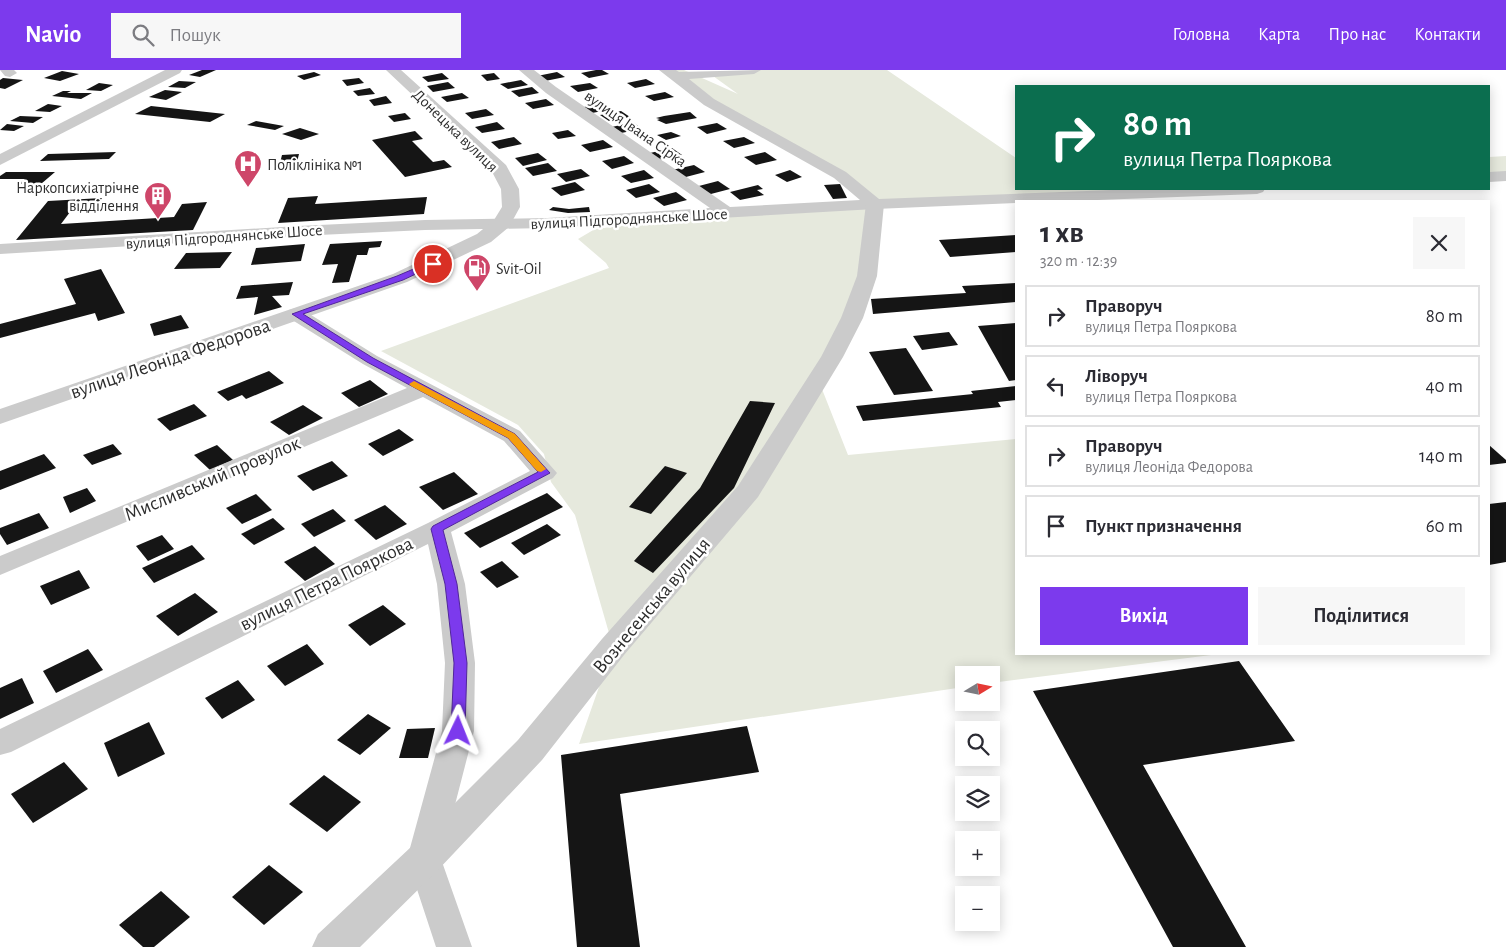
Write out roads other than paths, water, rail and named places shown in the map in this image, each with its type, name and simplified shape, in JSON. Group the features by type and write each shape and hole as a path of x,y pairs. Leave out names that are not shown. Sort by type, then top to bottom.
{"street":[{"path":"0,160 175,70"},
{"name":"Донецька вулиця","path":"392,70 497,165 510,189 511,208 502,223"},
{"name":"вулиця Івана Сірка","path":"526,70 551,90 727,213"},
{"path":"671,73 754,70"},
{"path":"671,73 709,102 840,175 874,204"},
{"path":"1490,177 1506,176"},
{"name":"вулиця Підгороднянське Шосе","path":"0,249 298,231 547,223 874,204 1231,190"},
{"name":"Вознесенська вулиця","path":"332,947 424,859 530,750 613,647 748,491 832,357 858,304 868,266 874,204"},
{"name":"вулиця Леоніда Федорова","path":"0,417 400,278 433,264 484,238 502,223"},
{"name":"вулиця Петра Пояркова","path":"0,743 437,529 545,473 512,436 370,360 296,314"},
{"name":"Мисливський провулок","path":"0,566 424,389"},
{"path":"437,529 451,584 460,663 458,731 424,859 454,947"}],"place":[{"name":"Поліклініка №1","path":"248,188"},
{"name":"Наркопсихіатрічне відділення","path":"158,220"},
{"name":"Svit-Oil","path":"477,292"}]}
